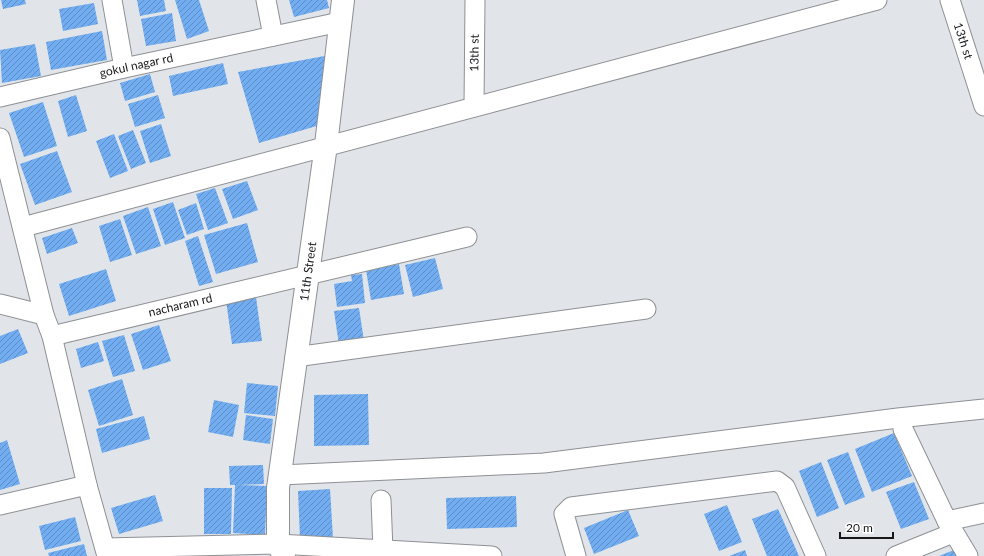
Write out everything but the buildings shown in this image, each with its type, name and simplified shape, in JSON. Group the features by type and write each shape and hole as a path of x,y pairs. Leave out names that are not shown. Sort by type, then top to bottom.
{"street":[{"path":"112,0 124,68"},
{"path":"266,0 273,36"},
{"name":"11th Street","path":"281,550 278,488 295,356 326,145 343,0"},
{"name":"13th st","path":"474,107 475,0"},
{"path":"23,227 326,145 878,0"},
{"name":"13th st","path":"950,0 984,106"},
{"name":"gokul nagar rd","path":"0,97 124,68 340,22"},
{"path":"0,141 23,227 44,316 52,336 87,485 106,552 215,550 383,550 450,555 492,556"},
{"name":"nacharam rd","path":"52,336 466,237"},
{"path":"0,304 44,316"},
{"path":"295,356 646,310"},
{"path":"280,475 544,463 898,418 984,409"},
{"path":"903,429 950,527 968,556"},
{"path":"576,556 564,514 571,507 777,481 785,487 816,556"},
{"path":"0,505 87,485"},
{"path":"381,500 383,550"},
{"path":"896,556 950,527 984,513"}]}
